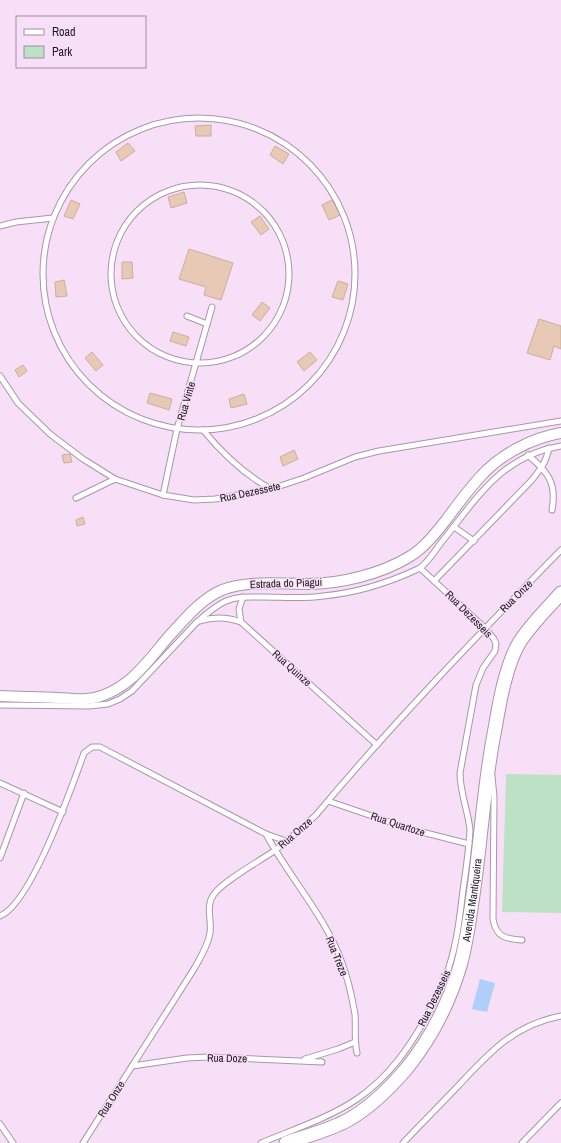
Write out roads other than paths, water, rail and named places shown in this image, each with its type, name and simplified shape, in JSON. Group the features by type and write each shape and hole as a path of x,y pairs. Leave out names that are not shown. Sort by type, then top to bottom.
{"street":[{"name":"Estrada do Piagui","path":"0,696 87,699 105,694 119,687 133,676 192,611 207,599 223,590 241,585 310,584 339,581 366,575 392,566 409,557 423,547 481,475 495,463 523,446 549,435 561,433"},
{"name":"Avenida Mantiqueira","path":"286,1143 347,1121 364,1110 398,1079 419,1052 437,1023 450,995 460,966 468,932 476,878 489,762 499,710 513,656 519,643 529,629 561,593"}],"lane":[{"path":"193,118 219,119 244,124 262,131 291,147 310,164 327,184 340,206 349,230 354,255 355,281 352,307 344,332 332,355 317,376 303,390 277,409 254,420 229,428 203,430 177,429 150,423 124,412 100,396 80,377 64,354 52,328 45,301 42,273 45,245 53,218 65,195 80,173 98,155 119,140 137,131 167,121 193,118"},
{"path":"204,184 227,188 248,198 266,213 280,232 288,254 290,277 286,301 276,322 261,340 242,353 220,362 196,364 173,360 152,350 134,335 120,316 112,294 110,271 114,248 124,226 140,208 159,195 181,187 204,184"},
{"path":"0,226 16,222 53,218"},
{"name":"Rua Vinte","path":"164,495 177,429 212,307"},
{"path":"187,316 207,324"},
{"name":"Rua Dezessete","path":"0,376 18,403 50,434 83,459 115,479 164,495 194,500 239,496 271,489 304,478 356,457 379,450 561,421"},
{"path":"203,430 213,442 242,470 255,480 271,489"},
{"path":"0,705 89,706 108,704 114,702 132,690 197,622 208,612 227,601 243,597 320,597 347,593 375,586 420,568 490,482 528,455 549,448 561,446"},
{"path":"434,581 531,481 547,458 549,448"},
{"path":"528,455 542,467 550,478 554,488 552,510"},
{"path":"76,498 115,479"},
{"path":"454,527 474,541"},
{"name":"Rua Onze","path":"83,1143 194,969 205,948 210,934 211,922 208,909 213,895 234,878 275,850 316,815 421,696 484,628 561,550"},
{"name":"Rua Dezesseis","path":"261,1143 339,1110 357,1099 375,1085 391,1070 407,1050 419,1031 443,984 449,967 459,922 469,844 469,819 462,798 460,773 476,685 483,668 495,651 496,644 494,638 484,628 420,568"},
{"path":"241,622 239,609 243,597"},
{"name":"Rua Quinze","path":"197,622 217,617 230,618 241,622 378,745"},
{"path":"0,916 9,911 25,889 46,851 63,812 84,754 95,746 100,747 266,834 286,841"},
{"path":"489,762 493,778 494,797 494,928 500,936 522,940"},
{"path":"0,782 63,812"},
{"path":"0,858 24,793"},
{"name":"Rua Quartoze","path":"328,801 410,829 469,844"},
{"name":"Rua Treze","path":"266,834 334,943 351,993 355,1014 355,1042 357,1053"},
{"path":"403,1143 483,1060 509,1037 522,1029 561,1016"},
{"path":"300,1060 338,1049 355,1042"},
{"name":"Rua Doze","path":"132,1066 194,1058 300,1060 322,1062"},
{"path":"522,1143 561,1103"},
{"path":"0,1124 13,1143"}],"water":[{"path":"480,979 495,983 487,1012 472,1009"}]}
